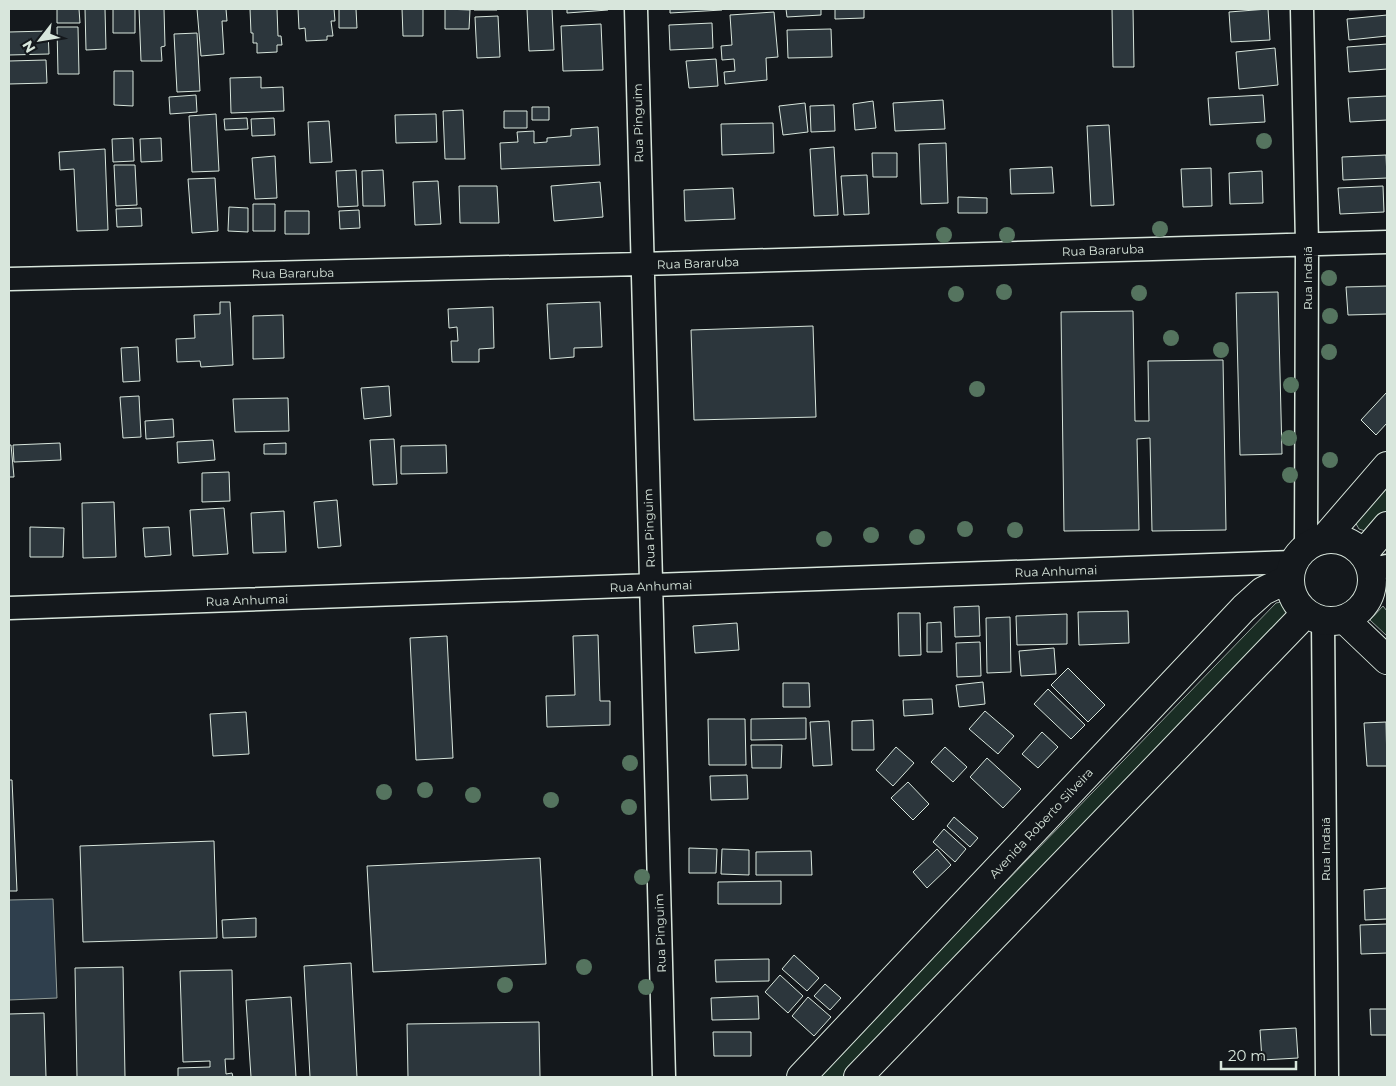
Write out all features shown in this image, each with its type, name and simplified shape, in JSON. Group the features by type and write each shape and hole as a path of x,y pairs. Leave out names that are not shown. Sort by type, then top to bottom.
{"street":[{"name":"Rua Pinguim","path":"636,9 641,264 664,1077"},
{"name":"Rua Indaiá","path":"1302,9 1307,244 1303,557"},
{"name":"Rua Bararuba","path":"9,279 641,264 1387,242"},
{"name":"Avenida Roberto Silveira","path":"801,1077 1244,608 1303,557 1387,466"},
{"path":"858,1077 1324,618 1361,608 1376,577 1387,526"},
{"path":"1376,577 1345,541 1303,557 1293,597 1387,660"},
{"name":"Rua Anhumai","path":"9,608 651,586 1303,557"},
{"name":"Rua Indaiá","path":"1324,618 1327,1077"}],"green space":[{"path":"1387,483 1387,513 1365,531 1359,529 1355,522"},
{"path":"1285,601 1291,608 1290,616 842,1077 817,1077 1276,603"},
{"path":"1383,606 1387,611 1387,636 1370,620"}],"water":[{"path":"53,899 57,998 9,1000 9,900"}],"building":[{"path":"57,9 79,9 80,23 57,23"},
{"path":"85,9 105,9 106,49 86,50"},
{"path":"113,9 135,9 135,33 113,33"},
{"path":"139,9 164,9 165,46 161,47 162,61 141,61"},
{"path":"197,9 226,9 227,21 222,21 224,54 201,56"},
{"path":"250,9 277,9 278,36 281,36 282,45 277,45 277,52 257,53 257,43 253,43 253,33 251,33"},
{"path":"298,9 334,9 335,21 331,21 333,36 327,36 327,40 306,41 305,28 299,29"},
{"path":"339,9 356,9 357,28 339,28"},
{"path":"402,9 423,9 423,36 403,36"},
{"path":"445,9 470,10 469,29 445,29"},
{"path":"497,9 497,10 474,10"},
{"path":"527,9 552,9 554,50 529,51"},
{"path":"567,9 608,9 608,10 567,13"},
{"path":"670,9 722,9 722,10 670,13"},
{"path":"786,9 821,9 821,15 787,17"},
{"path":"835,9 864,9 864,18 835,19"},
{"path":"1112,9 1133,9 1134,67 1113,67"},
{"path":"1268,9 1270,40 1231,42 1229,12"},
{"path":"1349,9 1387,9 1349,10"},
{"path":"774,12 778,57 766,58 767,80 725,84 724,72 735,71 734,59 722,60 721,46 732,45 730,15"},
{"path":"1387,15 1387,36 1349,40 1347,19"},
{"path":"498,16 500,57 477,58 475,17"},
{"path":"712,23 713,48 670,50 669,25"},
{"path":"601,24 603,70 563,71 561,26"},
{"path":"57,27 78,27 79,74 58,74"},
{"path":"831,29 832,57 788,58 787,30"},
{"path":"48,31 49,54 9,55 9,32"},
{"path":"197,33 200,91 177,92 174,34"},
{"path":"1387,44 1387,69 1349,72 1347,47"},
{"path":"1275,48 1278,85 1239,89 1236,52"},
{"path":"716,59 718,86 689,88 686,61"},
{"path":"46,60 47,83 9,84 9,61"},
{"path":"114,71 133,71 133,106 114,105"},
{"path":"261,77 261,88 283,87 284,111 231,113 230,78"},
{"path":"196,95 197,112 170,114 169,97"},
{"path":"1263,95 1265,122 1210,125 1208,98"},
{"path":"1387,96 1387,120 1350,122 1348,98"},
{"path":"943,100 945,129 895,131 893,103"},
{"path":"873,101 876,128 855,130 853,104"},
{"path":"805,103 808,132 783,135 779,106"},
{"path":"834,105 835,131 811,132 810,106"},
{"path":"532,107 549,107 549,120 532,120"},
{"path":"463,110 465,159 445,159 443,111"},
{"path":"504,111 527,111 527,128 504,128"},
{"path":"216,114 219,171 192,172 189,116"},
{"path":"436,114 437,142 396,143 395,115"},
{"path":"247,118 248,129 225,130 224,119"},
{"path":"274,118 275,135 252,136 251,119"},
{"path":"329,121 332,162 310,163 308,122"},
{"path":"773,123 774,153 722,155 721,124"},
{"path":"1109,125 1114,205 1091,206 1087,126"},
{"path":"598,127 600,165 501,169 500,143 518,142 517,132 534,131 534,143 547,142 547,138 571,136 571,129"},
{"path":"133,138 134,161 113,162 112,139"},
{"path":"161,138 162,161 141,162 140,139"},
{"path":"946,143 948,203 921,204 919,144"},
{"path":"834,147 838,215 814,216 810,149"},
{"path":"105,149 108,230 77,231 74,169 60,170 59,152"},
{"path":"872,153 897,153 897,177 873,177"},
{"path":"1386,155 1387,178 1343,180 1342,157"},
{"path":"275,156 277,198 255,199 252,158"},
{"path":"114,165 135,165 137,205 116,206"},
{"path":"1052,167 1054,193 1011,194 1010,169"},
{"path":"1211,168 1212,206 1183,207 1181,169"},
{"path":"356,170 358,206 338,207 336,171"},
{"path":"383,170 385,206 363,206 362,171"},
{"path":"1262,171 1263,203 1230,204 1229,173"},
{"path":"867,175 869,214 844,215 841,176"},
{"path":"215,178 218,231 192,233 188,179"},
{"path":"438,181 441,224 415,225 413,182"},
{"path":"600,182 603,217 554,221 551,186"},
{"path":"459,186 497,186 499,223 460,223"},
{"path":"1383,186 1384,212 1340,214 1338,188"},
{"path":"733,188 735,219 685,221 684,190"},
{"path":"958,197 987,198 987,213 958,213"},
{"path":"253,204 275,204 275,231 253,231"},
{"path":"229,207 248,208 248,232 228,231"},
{"path":"141,208 142,226 117,227 116,209"},
{"path":"359,210 360,228 340,229 339,211"},
{"path":"285,211 309,211 309,234 285,234"},
{"path":"1387,286 1387,314 1348,315 1346,287"},
{"path":"1278,292 1282,454 1240,455 1236,293"},
{"path":"220,302 230,302 233,365 201,367 200,361 177,362 176,339 195,338 194,315 220,314"},
{"path":"600,302 602,347 574,348 574,357 550,359 547,304"},
{"path":"493,307 494,348 479,349 479,362 452,362 451,341 458,341 457,327 449,328 448,309"},
{"path":"1133,311 1135,421 1149,421 1148,361 1223,360 1226,530 1152,531 1150,438 1137,439 1139,530 1064,531 1061,312"},
{"path":"283,315 284,358 253,359 253,316"},
{"path":"813,326 816,417 694,420 691,330"},
{"path":"138,347 140,381 123,382 121,348"},
{"path":"389,386 391,416 364,419 361,388"},
{"path":"1387,392 1387,423 1376,435 1361,420"},
{"path":"139,396 141,437 123,438 120,397"},
{"path":"288,398 289,431 235,432 233,399"},
{"path":"173,419 174,437 146,439 145,421"},
{"path":"394,439 397,484 373,485 370,440"},
{"path":"213,440 215,460 178,463 177,442"},
{"path":"60,443 61,460 14,462 13,445"},
{"path":"286,443 286,454 264,454 264,444"},
{"path":"9,445 11,445 14,477 9,477"},
{"path":"446,445 447,473 401,474 401,446"},
{"path":"229,472 230,501 202,502 202,473"},
{"path":"337,500 341,546 318,548 314,502"},
{"path":"114,502 116,557 83,558 82,503"},
{"path":"224,508 228,554 193,556 190,510"},
{"path":"284,511 286,552 253,553 251,513"},
{"path":"30,527 64,528 63,557 30,557"},
{"path":"169,527 171,555 145,557 143,528"},
{"path":"979,606 980,636 955,637 954,607"},
{"path":"1128,611 1129,643 1079,645 1078,612"},
{"path":"898,613 920,613 921,655 899,656"},
{"path":"1067,614 1067,644 1017,645 1016,616"},
{"path":"1010,617 1011,672 987,673 986,618"},
{"path":"941,622 942,652 927,652 927,623"},
{"path":"737,623 739,650 695,653 693,626"},
{"path":"598,635 600,701 610,701 610,725 547,727 546,696 575,695 573,636"},
{"path":"447,636 453,758 416,760 410,638"},
{"path":"980,642 981,676 957,677 956,643"},
{"path":"1054,648 1056,674 1021,676 1019,651"},
{"path":"1068,668 1105,705 1088,722 1051,685"},
{"path":"983,682 985,704 959,707 956,685"},
{"path":"783,683 809,683 810,707 783,707"},
{"path":"1048,689 1085,725 1071,739 1034,704"},
{"path":"932,699 933,714 904,716 903,700"},
{"path":"985,711 1014,736 998,754 969,729"},
{"path":"246,712 249,754 213,756 210,714"},
{"path":"806,718 806,739 751,740 751,719"},
{"path":"708,719 745,719 746,765 709,765"},
{"path":"873,720 874,750 852,750 852,721"},
{"path":"829,721 832,765 813,766 810,722"},
{"path":"1386,722 1387,766 1367,766 1364,723"},
{"path":"1042,732 1058,747 1038,768 1022,754"},
{"path":"751,745 782,745 781,768 752,768"},
{"path":"896,747 914,763 893,786 876,770"},
{"path":"945,747 967,767 953,782 931,762"},
{"path":"987,758 1021,789 1003,808 970,777"},
{"path":"747,775 748,799 711,800 710,776"},
{"path":"9,780 12,780 17,891 9,891"},
{"path":"908,782 929,804 913,820 891,798"},
{"path":"954,817 978,838 970,847 947,826"},
{"path":"944,829 966,849 955,862 933,842"},
{"path":"214,841 217,938 83,942 80,846"},
{"path":"689,848 717,849 716,873 689,873"},
{"path":"722,849 749,850 749,875 721,874"},
{"path":"937,849 951,865 927,888 913,872"},
{"path":"811,851 812,875 756,875 756,852"},
{"path":"540,858 546,964 373,972 367,866"},
{"path":"781,881 781,904 718,904 718,882"},
{"path":"1387,888 1387,919 1365,920 1364,890"},
{"path":"256,918 256,937 223,938 222,920"},
{"path":"1387,924 1387,953 1361,954 1360,925"},
{"path":"794,955 819,978 807,991 782,969"},
{"path":"769,959 769,981 716,982 715,960"},
{"path":"351,963 357,1077 310,1077 304,966"},
{"path":"123,967 125,1077 77,1077 75,968"},
{"path":"232,970 234,1059 225,1059 226,1074 232,1073 233,1077 178,1077 178,1068 210,1067 210,1061 183,1062 180,971"},
{"path":"780,975 803,996 788,1013 765,992"},
{"path":"825,984 841,998 830,1010 814,996"},
{"path":"758,996 759,1019 712,1020 711,998"},
{"path":"291,997 296,1077 251,1077 246,1000"},
{"path":"808,997 831,1017 814,1036 792,1016"},
{"path":"1370,1009 1387,1009 1387,1035 1371,1035"},
{"path":"44,1013 46,1077 9,1077 9,1014"},
{"path":"539,1022 540,1077 408,1077 407,1024"},
{"path":"1296,1028 1298,1058 1262,1060 1260,1030"},
{"path":"713,1032 751,1032 751,1056 714,1056"}]}
